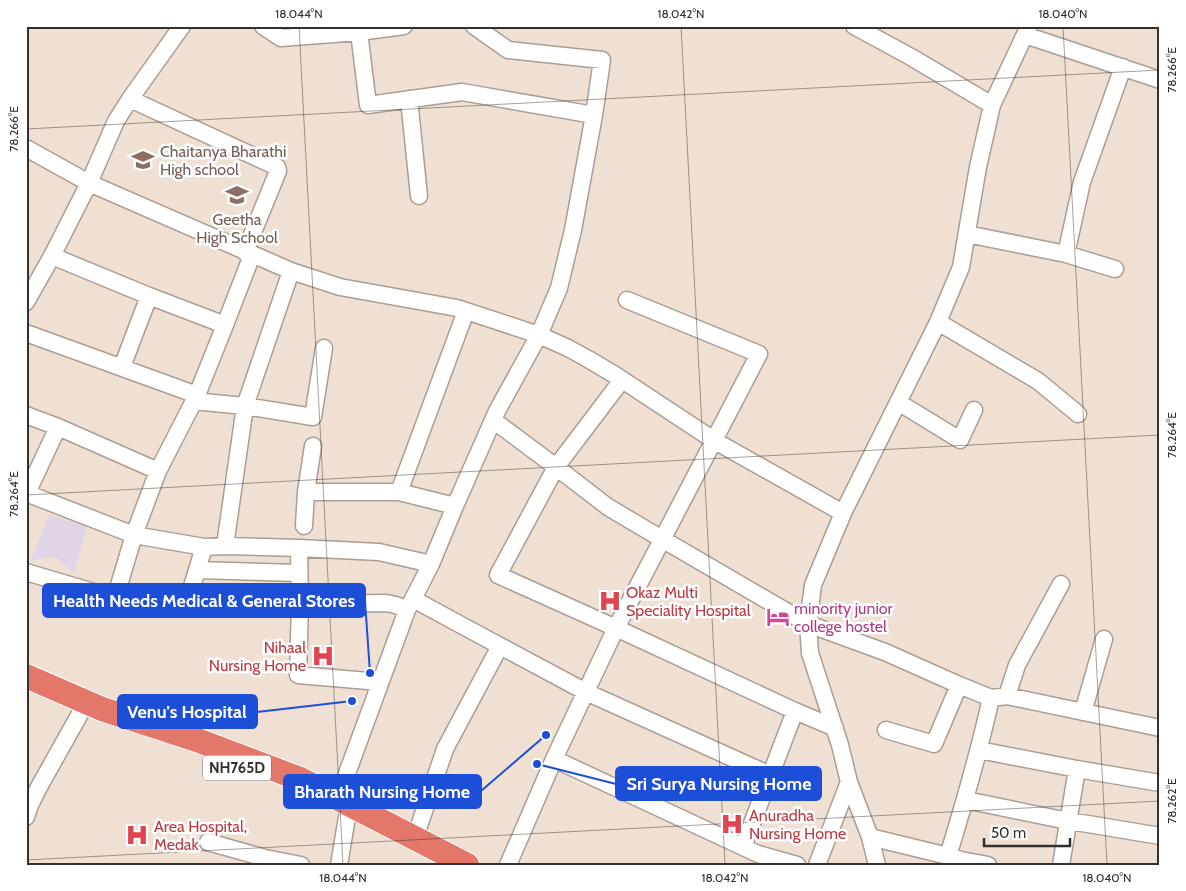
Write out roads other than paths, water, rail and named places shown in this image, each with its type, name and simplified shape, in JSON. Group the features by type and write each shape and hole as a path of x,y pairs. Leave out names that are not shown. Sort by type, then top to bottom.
{"highway":[{"name":"NH765D","path":"26,676 102,709 197,740 300,779 343,808 439,865"},
{"name":"NH765D","path":"26,689 96,720 179,747 343,808 415,838 468,865"}],"street":[{"path":"26,302 89,183 116,121 182,26"},
{"path":"262,26 281,38 359,32 404,26"},
{"path":"338,865 343,808 380,682 410,605 431,564 493,420 552,307 573,230 594,115 602,60 508,50 474,26"},
{"path":"854,26 992,105"},
{"path":"877,865 870,837 849,782 840,744 810,653 808,624 813,585 843,513 938,322 961,267 978,167 992,105 1027,31 1160,80"},
{"path":"359,32 368,105 462,92 594,115"},
{"path":"1066,254 1082,182 1123,67"},
{"path":"26,572 107,596 112,596 117,592 134,535 158,471 195,398 225,325 278,171 277,167 130,99"},
{"path":"409,99 419,196"},
{"path":"26,148 89,183 248,254 291,271 340,287 445,305 539,335 568,348 622,380 715,441 843,513"},
{"path":"967,234 1066,254 1115,269"},
{"path":"52,256 148,296 225,325"},
{"path":"225,546 245,406 291,271"},
{"path":"122,367 148,296"},
{"path":"508,865 554,759 616,628 759,354 627,300"},
{"path":"399,492 466,311"},
{"path":"938,322 1038,381 1078,414"},
{"path":"26,333 122,367 195,398 314,417 324,348"},
{"path":"622,380 556,467 498,576 835,728"},
{"path":"898,402 960,440 974,410"},
{"path":"26,415 158,471"},
{"path":"493,420 608,507 808,624 884,652 959,685 999,697 1160,728"},
{"path":"58,427 27,493 134,535 204,547 299,548 379,552 431,564"},
{"path":"304,526 306,492 313,446"},
{"path":"306,492 399,492 455,506"},
{"path":"204,547 186,606 386,603 410,605 500,646 586,692 770,775"},
{"path":"299,548 298,675 380,682"},
{"path":"196,570 298,573"},
{"path":"948,856 966,800 979,750 999,697 1061,584"},
{"path":"1083,712 1104,639"},
{"path":"415,838 445,750 500,646"},
{"path":"886,730 934,744 959,685"},
{"path":"743,847 795,711"},
{"path":"27,809 81,712"},
{"path":"979,750 1160,783"},
{"path":"554,759 758,854 797,865"},
{"path":"1061,865 1077,769"},
{"path":"817,865 849,782"},
{"path":"966,800 1069,821 1160,836"},
{"path":"870,837 988,865"},
{"path":"208,842 265,862 301,865"}],"place":[{"name":"Chaitanya Bharathi High school","path":"143,160"},
{"name":"Geetha High School","path":"237,195"},
{"name":"Okaz Multi Speciality Hospital","path":"610,601"},
{"name":"minority junior college hostel","path":"778,617"},
{"name":"Nihaal Nursing Home","path":"323,656"},
{"name":"Health Needs Medical & General Stores","path":"370,673"},
{"name":"Venu's Hospital","path":"352,701"},
{"name":"Bharath Nursing Home","path":"546,735"},
{"name":"Sri Surya Nursing Home","path":"537,764"},
{"name":"Anuradha Nursing Home","path":"732,824"},
{"name":"Area Hospital, Medak","path":"137,835"}]}
